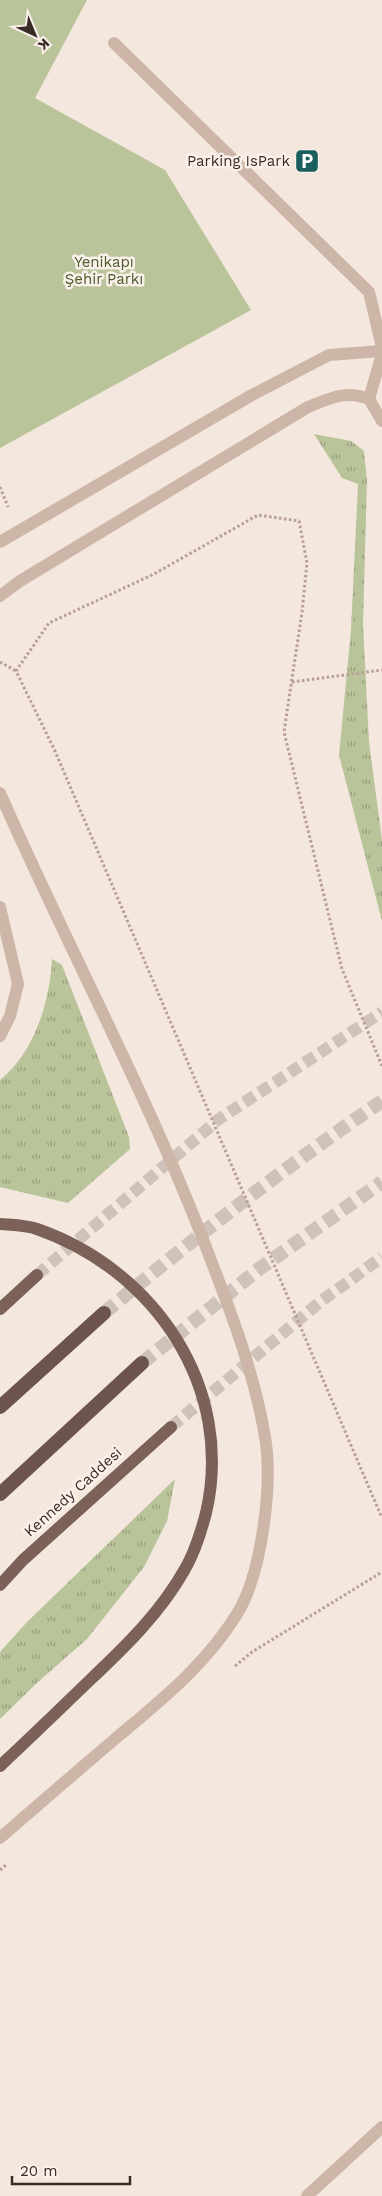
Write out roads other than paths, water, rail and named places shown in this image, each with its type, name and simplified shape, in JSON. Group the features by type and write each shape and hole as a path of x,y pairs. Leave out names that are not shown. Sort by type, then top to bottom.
{"highway":[{"path":"0,1407 104,1313"},
{"path":"0,1494 142,1363"}],"main road":[{"path":"0,1224 36,1229 80,1248 114,1270 145,1299 165,1322 189,1359 209,1422 212,1488 201,1532 186,1568 158,1611 113,1658 0,1766"},
{"path":"0,1309 37,1275"},
{"name":"Kennedy Caddesi","path":"0,1585 22,1560 171,1427"}],"street":[{"path":"114,43 369,292 382,351 370,399 382,421"},
{"path":"0,542 252,396 329,355 382,351"},
{"path":"0,596 20,581 308,407 336,397 355,394 370,399"},
{"path":"0,794 189,1200 243,1345 266,1439 267,1481 262,1540 253,1578 239,1612 205,1659 0,1838"},
{"path":"0,907 18,984 10,1016 0,1036"},
{"path":"307,2196 382,2127"}],"tunnel":[{"path":"37,1275 219,1119 382,1012"},
{"path":"104,1313 240,1204 310,1151 382,1101"},
{"path":"142,1363 259,1269 382,1182"},
{"path":"171,1427 320,1302 382,1257"}],"place":[{"name":"Parking IsPark","path":"307,161"}],"park label":[{"name":"Yenikapı Şehir Parkı","path":"104,270"}]}
